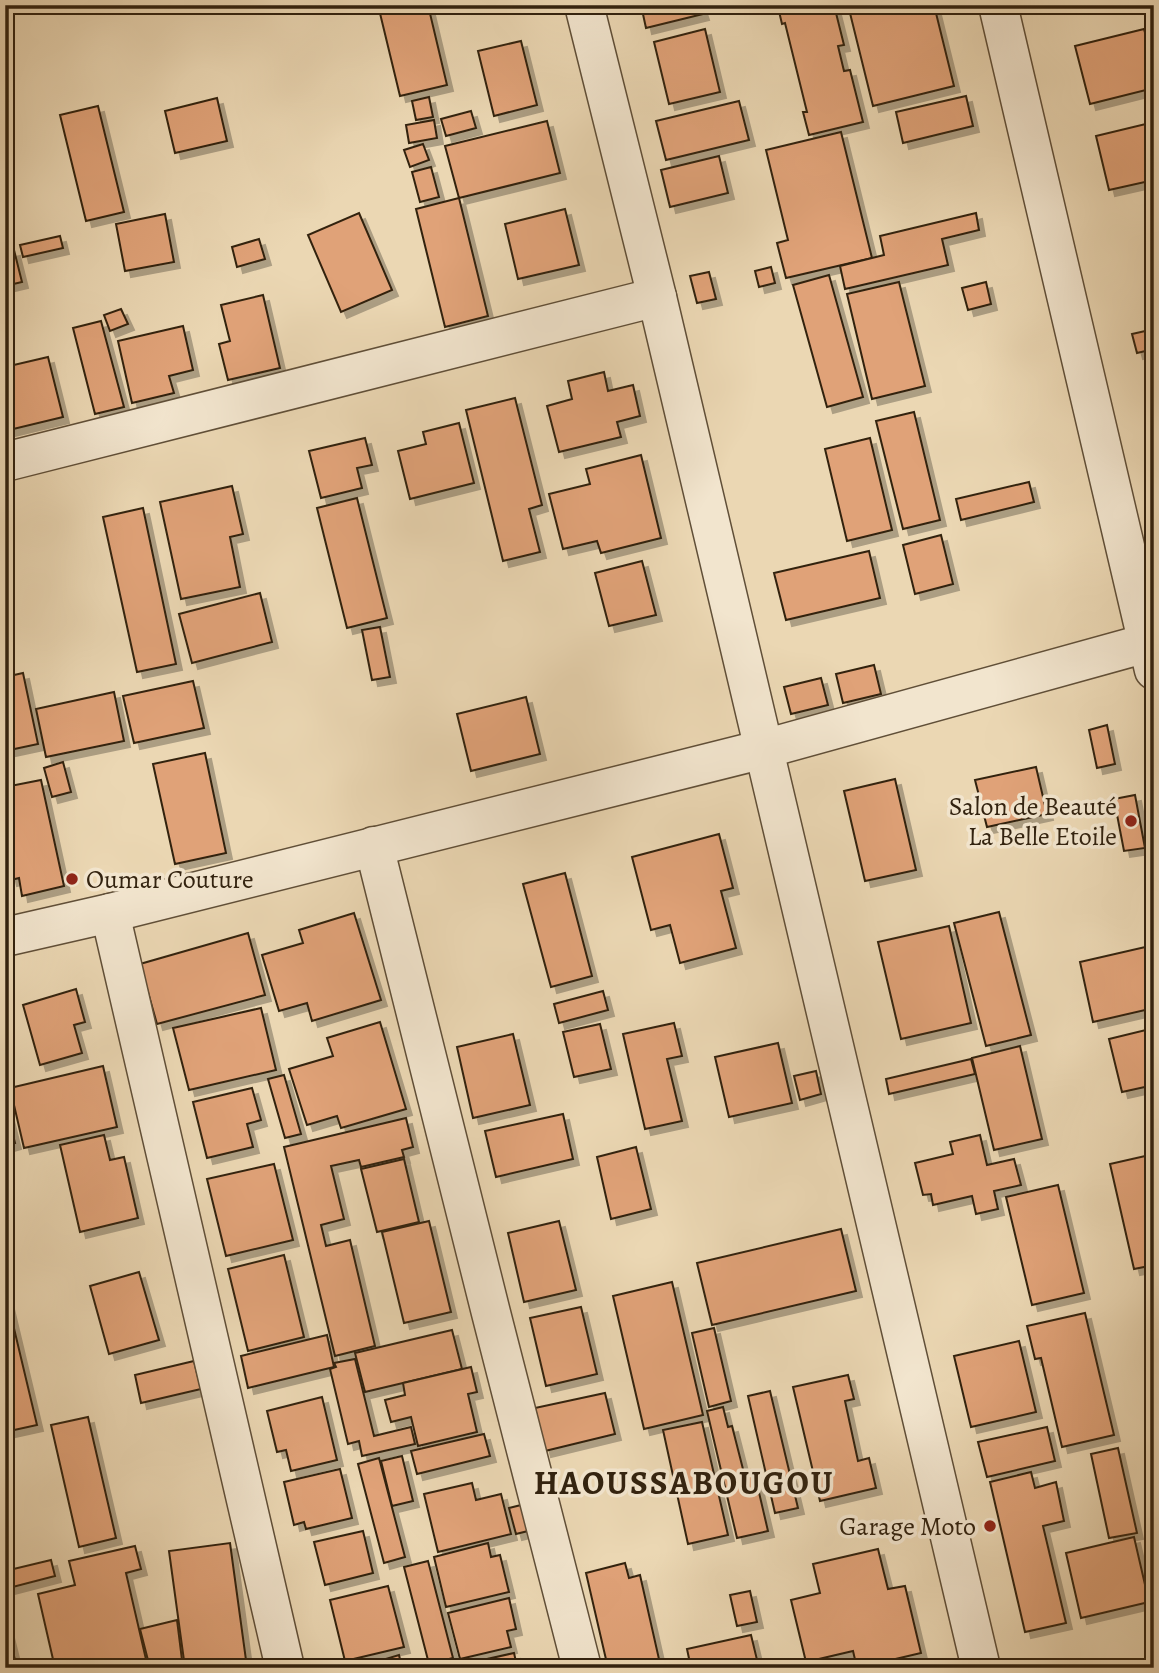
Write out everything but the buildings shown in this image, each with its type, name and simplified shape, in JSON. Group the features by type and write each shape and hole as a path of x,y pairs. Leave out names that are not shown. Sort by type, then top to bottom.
{"street":[{"path":"584,5 657,297 981,1668"},
{"path":"5,937 110,913 1152,651 998,5"},
{"path":"5,462 657,297"},
{"path":"374,846 582,1668"},
{"path":"110,913 285,1668"}],"place":[{"name":"Salon de Beauté La Belle Etoile","path":"1131,821"},
{"name":"Oumar Couture","path":"72,879"},
{"name":"Garage Moto","path":"990,1526"}],"district":[{"name":"HAOUSSABOUGOU","path":"684,1482"}]}
